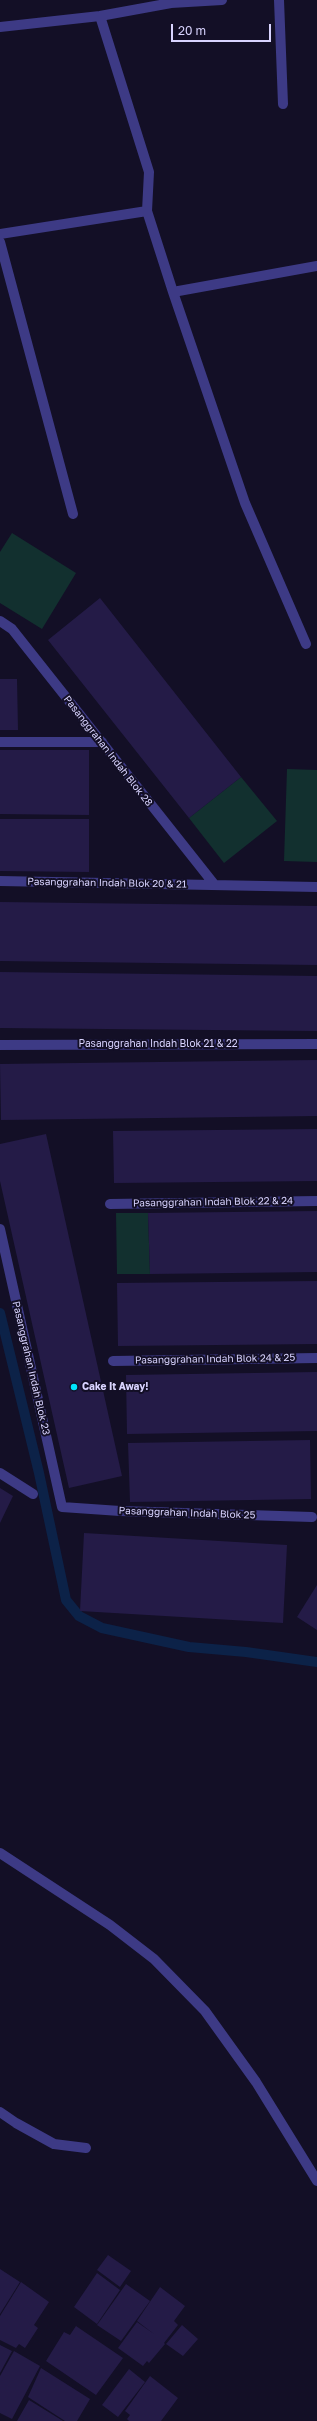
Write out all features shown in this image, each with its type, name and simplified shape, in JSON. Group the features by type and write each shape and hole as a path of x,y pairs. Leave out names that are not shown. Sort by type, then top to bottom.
{"street":[{"path":"0,27 100,16 171,4 222,0"},
{"path":"279,0 283,104"},
{"path":"100,16 149,172 146,210 245,503 306,644"},
{"path":"0,234 146,210"},
{"path":"0,242 73,514"},
{"path":"173,292 317,266"},
{"name":"Pasanggrahan Indah Blok 28","path":"0,621 12,629 214,884"},
{"path":"0,742 102,742"},
{"name":"Pasanggrahan Indah Blok 20 & 21","path":"0,882 214,884 317,887"},
{"name":"Pasanggrahan Indah Blok 21 & 22","path":"0,1045 317,1044"},
{"name":"Pasanggrahan Indah Blok 22 & 24","path":"110,1204 317,1201"},
{"name":"Pasanggrahan Indah Blok 23","path":"0,1229 62,1507"},
{"name":"Pasanggrahan Indah Blok 24 & 25","path":"113,1361 317,1358"},
{"path":"0,1472 33,1494"},
{"name":"Pasanggrahan Indah Blok 25","path":"62,1507 120,1512 315,1516"},
{"path":"0,1853 116,1930 154,1959 205,2011 256,2082 317,2181"},
{"path":"0,2112 16,2123 54,2144 86,2148"}],"green space":[{"path":"12,533 76,573 42,629 0,603 0,552"},
{"path":"287,769 317,770 317,862 284,861"},
{"path":"241,777 277,821 224,863 189,818"},
{"path":"116,1213 148,1213 150,1274 117,1274"}],"building":[{"path":"100,598 241,777 189,818 48,640"},
{"path":"0,679 17,679 18,730 0,730"},
{"path":"0,750 89,750 89,815 0,814"},
{"path":"0,819 89,819 89,872 0,871"},
{"path":"0,902 317,906 317,965 0,961"},
{"path":"0,972 317,976 317,1031 0,1028"},
{"path":"317,1060 317,1116 1,1120 0,1064"},
{"path":"317,1129 317,1181 114,1183 113,1131"},
{"path":"46,1134 122,1476 69,1488 0,1181 0,1144"},
{"path":"317,1211 317,1272 150,1274 148,1213"},
{"path":"317,1281 317,1344 118,1346 117,1283"},
{"path":"317,1372 317,1431 127,1434 126,1375"},
{"path":"310,1440 311,1499 130,1502 128,1443"},
{"path":"0,1488 13,1496 0,1523"},
{"path":"84,1533 287,1545 283,1623 80,1611"},
{"path":"317,1585 317,1630 297,1617"},
{"path":"108,2255 131,2271 120,2287 97,2270"},
{"path":"0,2269 20,2282 0,2314"},
{"path":"97,2273 120,2290 97,2324 74,2307"},
{"path":"21,2282 49,2302 34,2325 38,2328 25,2348 19,2344 16,2348 0,2340 0,2316"},
{"path":"126,2284 150,2301 121,2341 97,2325"},
{"path":"160,2287 185,2306 174,2321 178,2325 164,2343 165,2344 149,2363 147,2361 143,2366 118,2348 137,2322 154,2334 137,2321"},
{"path":"182,2325 198,2339 183,2356 166,2344"},
{"path":"76,2326 123,2358 96,2395 46,2361 64,2332 70,2335"},
{"path":"0,2345 12,2351 0,2373"},
{"path":"14,2351 40,2366 12,2419 0,2413 0,2376"},
{"path":"41,2368 90,2399 77,2421 65,2421 28,2397"},
{"path":"129,2369 145,2382 118,2417 102,2405"},
{"path":"150,2376 178,2398 161,2421 129,2421 127,2419 130,2415 125,2411"},
{"path":"29,2400 63,2421 17,2421"}],"waterway":[{"path":"0,1313 39,1473 66,1600 79,1616 102,1628 189,1647 246,1652 317,1662"}],"place":[{"name":"Cake It Away!","path":"74,1387"}]}
